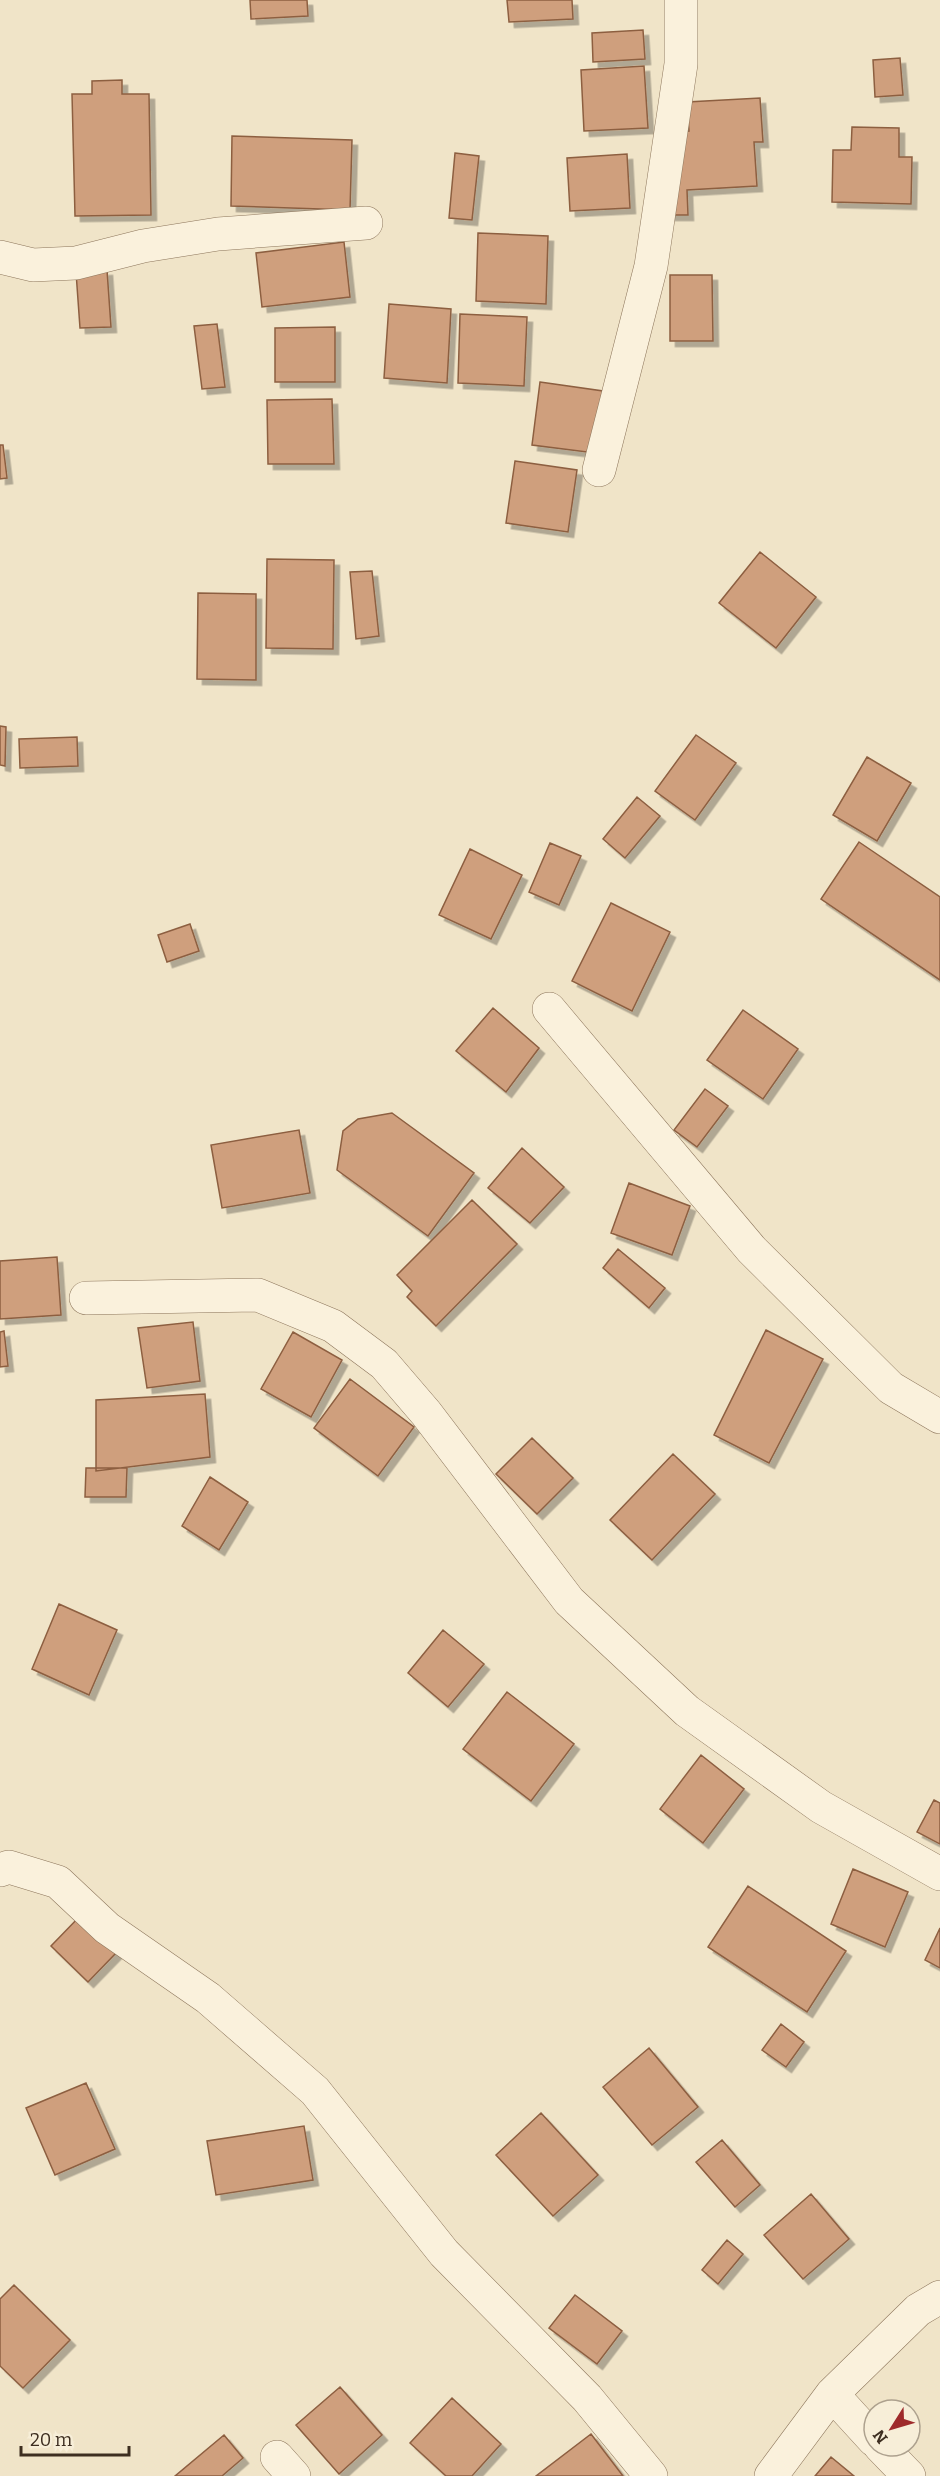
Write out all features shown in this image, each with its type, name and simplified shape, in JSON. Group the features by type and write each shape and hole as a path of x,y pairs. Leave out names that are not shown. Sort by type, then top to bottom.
{"street":[{"path":"598,470 651,266 681,64 681,0"},
{"path":"0,257 33,265 76,262 143,246 218,234 366,223"},
{"path":"549,1009 752,1250 891,1388 940,1418"},
{"path":"86,1298 258,1295 333,1326 384,1364 426,1413 569,1601 687,1711 821,1807 940,1874"},
{"path":"0,1870 9,1867 58,1882 108,1928 208,1998 315,2091 444,2253 587,2398 651,2476"},
{"path":"771,2476 832,2394 918,2310 940,2297"},
{"path":"832,2394 862,2427"},
{"path":"892,2458 909,2476"}],"building":[{"path":"250,0 307,0 308,16 251,19"},
{"path":"507,0 572,0 573,19 509,22"},
{"path":"643,30 645,59 593,62 592,33"},
{"path":"900,58 903,95 875,97 873,60"},
{"path":"644,66 648,128 584,131 581,70"},
{"path":"122,80 122,94 149,94 151,215 75,216 72,94 92,94 92,81"},
{"path":"760,98 763,142 754,142 757,186 687,190 688,215 669,215 676,132 689,131 687,102"},
{"path":"852,127 899,128 899,157 912,157 911,204 832,202 833,150 851,150"},
{"path":"232,136 352,140 350,210 231,206"},
{"path":"455,153 479,156 472,220 449,218"},
{"path":"627,154 630,208 570,211 567,158"},
{"path":"478,233 548,236 546,304 476,301"},
{"path":"344,242 350,297 262,307 256,253"},
{"path":"107,270 111,327 80,328 76,272"},
{"path":"670,275 712,275 713,341 670,341"},
{"path":"389,304 451,309 447,383 384,378"},
{"path":"460,314 527,317 524,386 458,383"},
{"path":"217,324 225,387 202,389 194,326"},
{"path":"335,327 335,382 275,382 275,328"},
{"path":"540,382 603,391 595,453 532,445"},
{"path":"332,399 334,464 268,464 267,400"},
{"path":"0,445 3,445 7,478 0,479"},
{"path":"515,461 577,470 568,532 506,523"},
{"path":"760,552 816,597 776,648 719,603"},
{"path":"267,559 334,560 333,649 266,648"},
{"path":"372,571 379,636 356,639 350,572"},
{"path":"198,593 256,594 256,680 197,679"},
{"path":"0,726 6,727 5,766 0,765"},
{"path":"696,735 736,763 695,820 655,791"},
{"path":"77,737 78,766 20,768 19,739"},
{"path":"867,757 911,783 877,841 833,815"},
{"path":"637,797 660,816 625,858 603,839"},
{"path":"859,842 940,897 940,980 821,899"},
{"path":"550,843 581,856 559,905 529,892"},
{"path":"470,849 522,875 491,939 439,915"},
{"path":"611,903 670,932 632,1011 572,981"},
{"path":"190,924 199,951 167,962 158,935"},
{"path":"493,1008 539,1048 506,1092 456,1051"},
{"path":"743,1010 798,1049 763,1099 707,1060"},
{"path":"705,1089 728,1106 697,1147 674,1130"},
{"path":"392,1113 474,1173 428,1236 337,1170 343,1131 358,1119"},
{"path":"299,1130 310,1193 222,1208 211,1145"},
{"path":"522,1148 564,1187 530,1223 488,1188"},
{"path":"629,1183 690,1206 672,1255 611,1233"},
{"path":"472,1200 517,1244 436,1326 407,1297 412,1291 397,1275"},
{"path":"618,1249 665,1288 649,1308 603,1268"},
{"path":"57,1257 61,1315 0,1319 0,1261"},
{"path":"193,1322 200,1381 147,1388 138,1328"},
{"path":"766,1330 823,1359 769,1463 714,1435"},
{"path":"4,1331 8,1366 0,1367 0,1332"},
{"path":"293,1332 342,1360 311,1417 261,1389"},
{"path":"350,1379 414,1427 378,1476 314,1428"},
{"path":"205,1394 210,1457 96,1471 96,1400"},
{"path":"532,1438 573,1478 537,1514 496,1474"},
{"path":"673,1454 715,1494 652,1560 610,1520"},
{"path":"86,1468 127,1468 126,1497 85,1497"},
{"path":"210,1477 248,1502 219,1550 182,1526"},
{"path":"59,1604 117,1630 89,1695 32,1669"},
{"path":"443,1630 484,1664 448,1707 408,1673"},
{"path":"507,1692 574,1744 531,1801 463,1749"},
{"path":"701,1755 744,1789 703,1843 660,1809"},
{"path":"934,1800 940,1803 940,1844 917,1832"},
{"path":"853,1869 908,1892 885,1947 831,1924"},
{"path":"748,1886 846,1951 807,2012 708,1947"},
{"path":"80,1916 117,1952 88,1982 51,1946"},
{"path":"940,1928 940,1968 925,1960"},
{"path":"781,2024 804,2042 786,2067 762,2050"},
{"path":"649,2048 698,2107 652,2145 603,2087"},
{"path":"86,2083 115,2149 55,2175 26,2108"},
{"path":"541,2113 598,2175 553,2216 496,2155"},
{"path":"304,2126 313,2180 216,2195 207,2141"},
{"path":"722,2140 760,2185 735,2207 696,2162"},
{"path":"811,2194 849,2239 803,2279 764,2235"},
{"path":"727,2240 743,2254 718,2284 702,2270"},
{"path":"14,2285 70,2340 23,2388 0,2366 0,2299"},
{"path":"575,2295 622,2331 597,2364 549,2328"},
{"path":"340,2387 382,2435 339,2474 296,2425"},
{"path":"452,2398 501,2444 472,2476 446,2476 410,2443"},
{"path":"591,2434 623,2476 536,2476"},
{"path":"224,2435 243,2458 222,2476 175,2476"},
{"path":"831,2457 854,2476 815,2476"}]}
